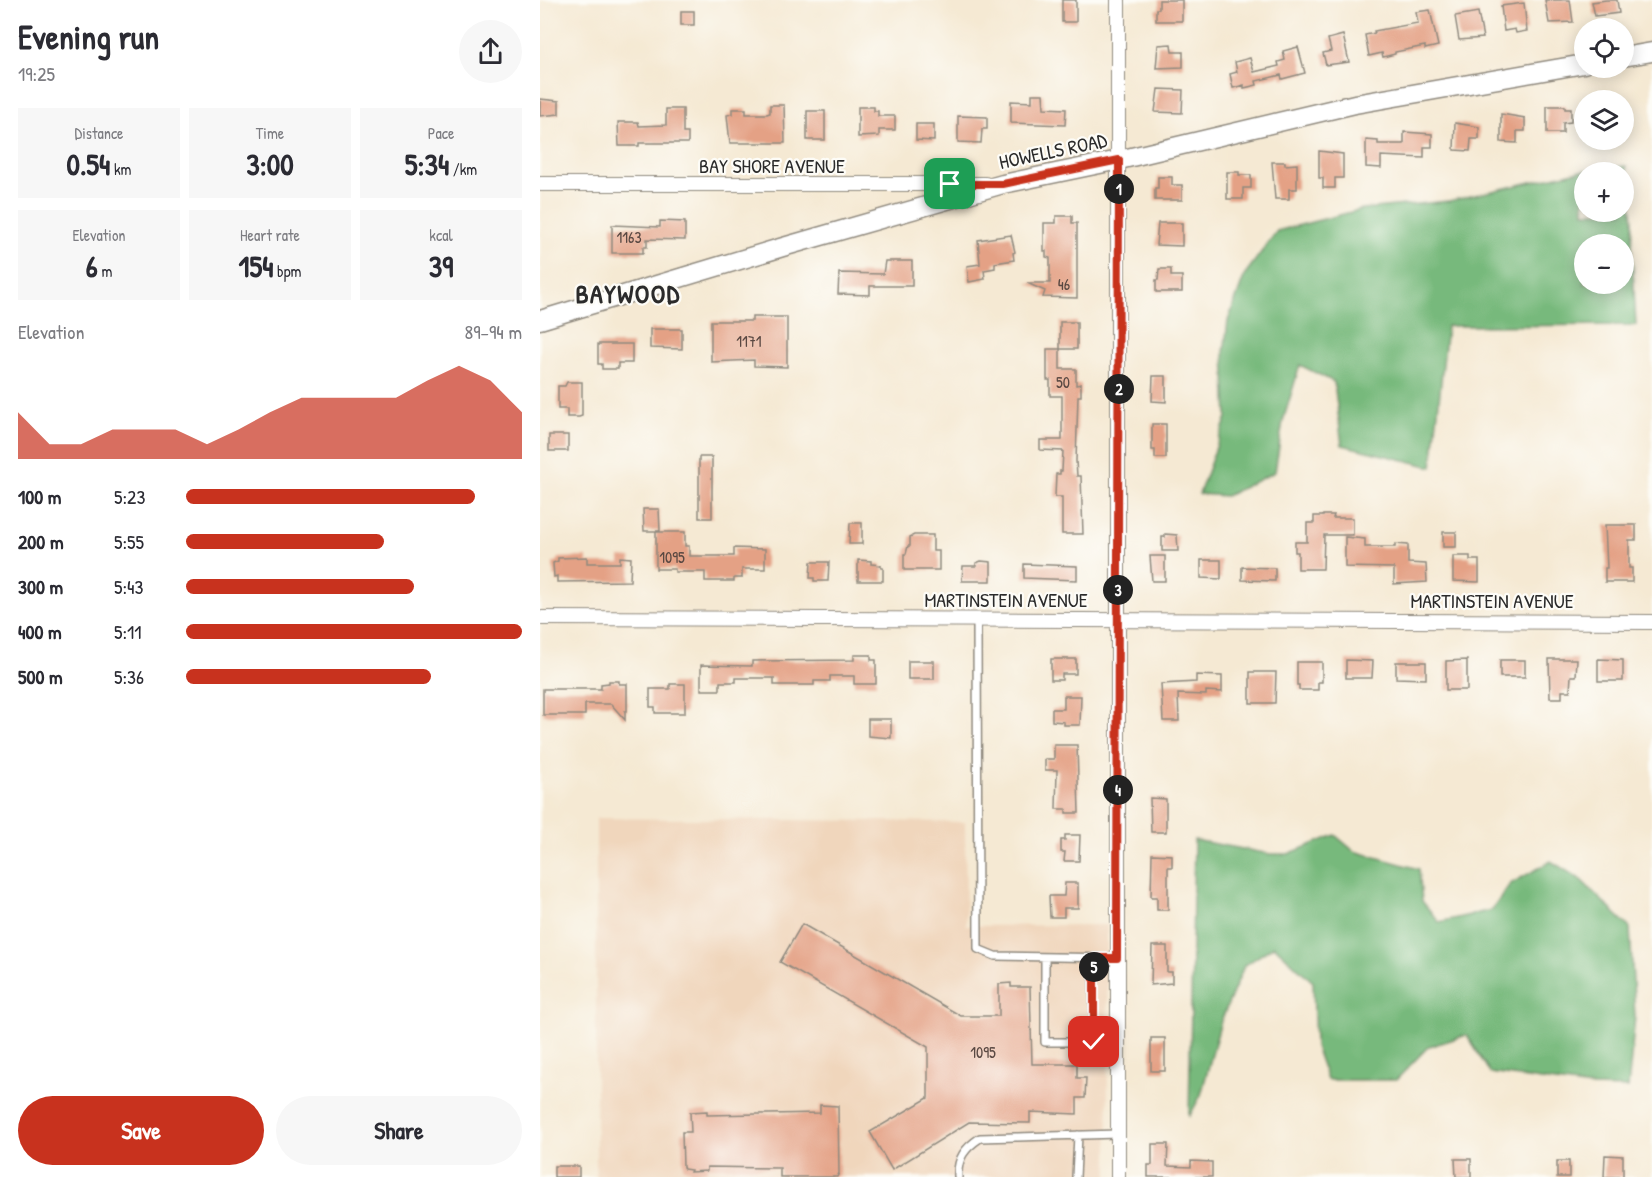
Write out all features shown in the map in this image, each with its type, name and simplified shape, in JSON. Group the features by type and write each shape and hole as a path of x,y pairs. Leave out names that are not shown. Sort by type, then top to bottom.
{"street":[{"path":"1118,0 1118,1177"},
{"path":"1634,55 1652,52"},
{"name":"HOWELLS ROAD","path":"540,321 783,247 1003,184 1119,160 1355,104 1574,66"},
{"name":"BAY SHORE AVENUE","path":"540,184 1003,184"},
{"name":"MARTINSTEIN AVENUE","path":"540,618 1652,621"}],"lane":[{"path":"977,619 978,949 995,956 1117,958"},
{"path":"1045,957 1045,1042 1094,1042 1094,958"},
{"path":"958,1177 957,1163 966,1148 980,1138 1118,1134"},
{"path":"1076,1177 1078,1135"}],"shaded area":[{"path":"596,818 965,822 966,926 1107,925 1108,1177 596,1177"}],"green space":[{"path":"1574,172 1574,222 1633,222 1633,234 1574,234 1574,294 1634,294 1634,288 1636,325 1447,326 1432,467 1342,445 1334,382 1300,365 1283,421 1275,472 1226,496 1199,494 1227,417 1224,353 1228,321 1245,274 1277,231 1363,209 1449,201"},
{"path":"1335,835 1354,851 1419,869 1422,901 1439,922 1492,910 1510,884 1551,861 1580,879 1630,928 1635,1017 1628,1088 1591,1087 1490,1073 1467,1035 1428,1047 1396,1080 1327,1080 1315,1046 1313,982 1274,946 1244,966 1221,1021 1201,1095 1189,1117 1194,840 1270,854 1288,854"}],"building":[{"path":"1062,0 1076,0 1076,22 1062,22"},
{"path":"1159,0 1182,0 1182,21 1156,21"},
{"path":"1545,0 1570,0 1573,22 1549,23"},
{"path":"1617,0 1619,13 1595,16 1592,2"},
{"path":"1524,3 1527,31 1516,33 1515,29 1504,31 1501,6"},
{"path":"1430,10 1438,46 1395,52 1395,54 1383,57 1382,53 1369,56 1365,35 1375,33 1374,31 1418,23 1416,12"},
{"path":"681,11 694,11 694,25 681,25"},
{"path":"1478,12 1483,38 1459,40 1455,16"},
{"path":"1343,35 1349,62 1326,65 1323,53 1331,51 1328,39"},
{"path":"1171,44 1172,52 1183,52 1183,67 1156,68 1158,45"},
{"path":"1298,47 1305,73 1282,79 1281,75 1256,81 1257,85 1233,88 1230,74 1237,72 1235,62 1250,58 1254,72 1279,66 1278,62 1285,60 1283,51"},
{"path":"1158,89 1183,90 1182,113 1155,112"},
{"path":"1032,94 1043,94 1044,108 1066,109 1065,125 1011,123 1011,101 1032,102"},
{"path":"540,99 559,101 559,114 540,116"},
{"path":"770,105 784,105 785,143 730,143 727,115 732,114 732,109 746,109 746,114 767,114 770,113"},
{"path":"1547,106 1565,106 1565,109 1571,109 1571,122 1563,123 1563,133 1547,133"},
{"path":"858,107 874,107 874,111 878,111 878,116 895,116 895,130 879,130 879,136 858,137"},
{"path":"666,109 683,109 683,133 688,133 688,143 639,143 639,146 619,146 618,122 638,122 639,126 666,125"},
{"path":"807,111 825,111 825,140 807,140"},
{"path":"1501,114 1525,118 1525,131 1517,131 1517,143 1501,142"},
{"path":"958,116 987,117 987,129 982,129 981,143 958,142"},
{"path":"1455,123 1479,127 1479,139 1471,139 1470,151 1454,150"},
{"path":"916,124 934,124 934,141 916,140"},
{"path":"1404,132 1432,134 1432,147 1424,147 1424,158 1381,156 1381,168 1366,167 1366,140 1378,141 1378,144 1404,144"},
{"path":"1319,151 1343,154 1343,178 1335,178 1335,188 1323,188 1323,178 1319,178"},
{"path":"1272,162 1285,162 1285,165 1297,164 1297,189 1289,189 1289,199 1275,199"},
{"path":"1227,172 1251,175 1251,188 1243,188 1243,199 1227,199"},
{"path":"1158,177 1172,177 1172,185 1182,185 1182,200 1155,200"},
{"path":"1056,216 1072,216 1072,223 1077,223 1077,298 1043,297 1045,291 1027,283 1050,283 1050,258 1046,257 1046,251 1044,251 1044,223 1056,223"},
{"path":"660,221 685,222 685,240 647,239 647,247 643,247 643,253 612,253 612,225 660,227"},
{"path":"1158,223 1182,223 1182,246 1156,245"},
{"path":"1011,235 1015,252 1013,253 1014,260 995,263 995,268 984,270 985,279 969,282 967,266 980,264 978,240"},
{"path":"885,261 912,261 912,286 870,286 870,295 838,294 839,273 883,274"},
{"path":"1159,269 1171,269 1171,276 1182,276 1182,292 1156,292"},
{"path":"752,317 787,317 787,367 754,366 754,360 711,362 711,321 752,321"},
{"path":"1060,322 1077,322 1077,349 1060,349"},
{"path":"650,329 682,329 682,349 650,348"},
{"path":"598,344 632,344 632,363 618,363 618,369 602,369 602,364 598,364"},
{"path":"1047,349 1060,349 1060,369 1076,369 1076,385 1081,384 1081,396 1078,396 1076,461 1077,476 1081,476 1083,534 1062,534 1062,497 1055,497 1056,474 1062,471 1063,451 1040,450 1040,440 1062,440 1062,396 1050,396 1050,380 1047,380"},
{"path":"1153,376 1166,376 1166,402 1152,401"},
{"path":"567,382 582,382 582,416 567,417 567,409 558,409 558,386 565,386"},
{"path":"1152,424 1166,424 1166,458 1155,458 1155,450 1152,450"},
{"path":"549,435 568,435 568,451 549,451"},
{"path":"699,457 712,457 712,518 699,518"},
{"path":"643,509 659,509 660,531 644,531"},
{"path":"1334,515 1333,518 1353,518 1353,535 1324,535 1323,569 1298,569 1298,552 1295,552 1295,542 1307,542 1307,523 1314,523 1314,516"},
{"path":"850,523 862,523 862,544 849,544"},
{"path":"1605,525 1636,525 1636,540 1629,540 1629,568 1632,568 1632,582 1605,582 1605,568 1607,568"},
{"path":"656,532 685,532 685,546 689,546 689,556 734,556 734,548 765,549 765,569 742,569 742,578 734,578 734,581 705,581 705,572 675,572 675,569 656,569"},
{"path":"1443,532 1456,532 1456,547 1443,547"},
{"path":"1165,534 1177,535 1178,551 1162,551 1162,537 1165,537"},
{"path":"933,535 933,551 939,551 939,570 904,570 904,554 910,546 910,537"},
{"path":"1345,537 1365,539 1365,547 1408,545 1408,563 1426,564 1427,582 1394,584 1394,568 1345,567"},
{"path":"1150,556 1165,556 1165,581 1152,581"},
{"path":"1453,556 1470,556 1470,560 1479,560 1479,582 1453,581"},
{"path":"587,557 587,563 620,563 620,557 631,558 630,581 557,582 557,576 554,577 553,563 558,561 558,558"},
{"path":"858,560 881,565 883,581 858,581"},
{"path":"1201,560 1221,560 1221,579 1201,578"},
{"path":"811,562 829,562 828,581 814,581 814,578 810,578"},
{"path":"991,562 991,581 962,581 963,566 976,566 976,563"},
{"path":"1024,564 1077,566 1077,580 1024,578"},
{"path":"1242,567 1275,568 1275,581 1242,580"},
{"path":"854,655 871,655 871,660 876,660 876,684 854,684 854,676 830,676 830,681 814,681 814,685 774,685 774,678 736,678 736,682 720,682 720,690 701,690 701,665 752,666 752,661 854,660"},
{"path":"1051,659 1076,659 1076,674 1062,674 1062,680 1051,680"},
{"path":"1549,659 1577,659 1576,676 1571,676 1570,691 1562,691 1562,698 1550,698"},
{"path":"1598,659 1623,660 1623,681 1598,681"},
{"path":"1346,660 1373,661 1372,678 1346,678"},
{"path":"1467,660 1467,690 1446,690 1446,661"},
{"path":"1500,660 1525,660 1525,677 1500,677"},
{"path":"908,661 934,661 934,679 908,679"},
{"path":"1297,662 1322,662 1322,682 1318,682 1318,690 1299,690"},
{"path":"1396,662 1426,662 1426,679 1396,678"},
{"path":"1250,672 1276,672 1275,703 1250,703"},
{"path":"1196,675 1222,676 1222,692 1206,691 1206,695 1178,694 1179,721 1163,721 1161,684 1196,682"},
{"path":"609,681 627,684 625,720 611,704 585,704 585,715 543,715 543,689 601,689 601,684 609,683"},
{"path":"670,684 685,684 685,713 655,713 655,707 650,707 650,689 670,689"},
{"path":"1064,696 1081,696 1080,725 1064,725 1064,722 1052,721 1052,709 1064,709"},
{"path":"868,719 891,719 891,738 868,736"},
{"path":"1054,745 1077,745 1079,813 1066,813 1066,809 1056,809 1057,770 1045,770 1045,759 1054,759"},
{"path":"1150,798 1166,799 1166,832 1151,832"},
{"path":"1065,835 1080,835 1079,861 1064,861 1065,852 1061,852 1061,840 1065,840"},
{"path":"1152,854 1172,855 1172,867 1168,867 1168,910 1157,910 1157,897 1151,897"},
{"path":"1065,883 1078,883 1078,908 1064,908 1064,917 1050,917 1049,896 1064,896"},
{"path":"802,924 961,1016 999,1016 999,984 1011,983 1011,987 1030,987 1032,1064 1077,1064 1077,1078 1086,1078 1085,1098 1077,1098 1077,1114 1030,1112 1030,1123 969,1122 892,1170 870,1132 928,1098 928,1047 780,962"},
{"path":"1152,946 1167,946 1167,972 1172,972 1172,983 1151,985"},
{"path":"1151,1038 1165,1038 1165,1071 1151,1071"},
{"path":"820,1105 838,1106 839,1173 837,1177 780,1177 780,1168 707,1167 707,1171 690,1172 691,1170 683,1167 682,1132 691,1132 690,1112 707,1111 707,1115 820,1113"},
{"path":"1152,1144 1168,1144 1167,1166 1191,1167 1191,1161 1212,1162 1212,1177 1148,1177 1148,1165 1152,1165"},
{"path":"1605,1155 1623,1156 1623,1177 1604,1177"},
{"path":"1455,1159 1471,1159 1471,1177 1456,1177"},
{"path":"1557,1161 1569,1161 1569,1177 1557,1177"},
{"path":"554,1166 579,1166 579,1177 554,1177"}],"district":[{"name":"BAYWOOD","path":"628,294"}],"route":[{"path":"950,184 1003,184 1119,160 1117,958 1094,958 1094,1042"}]}
